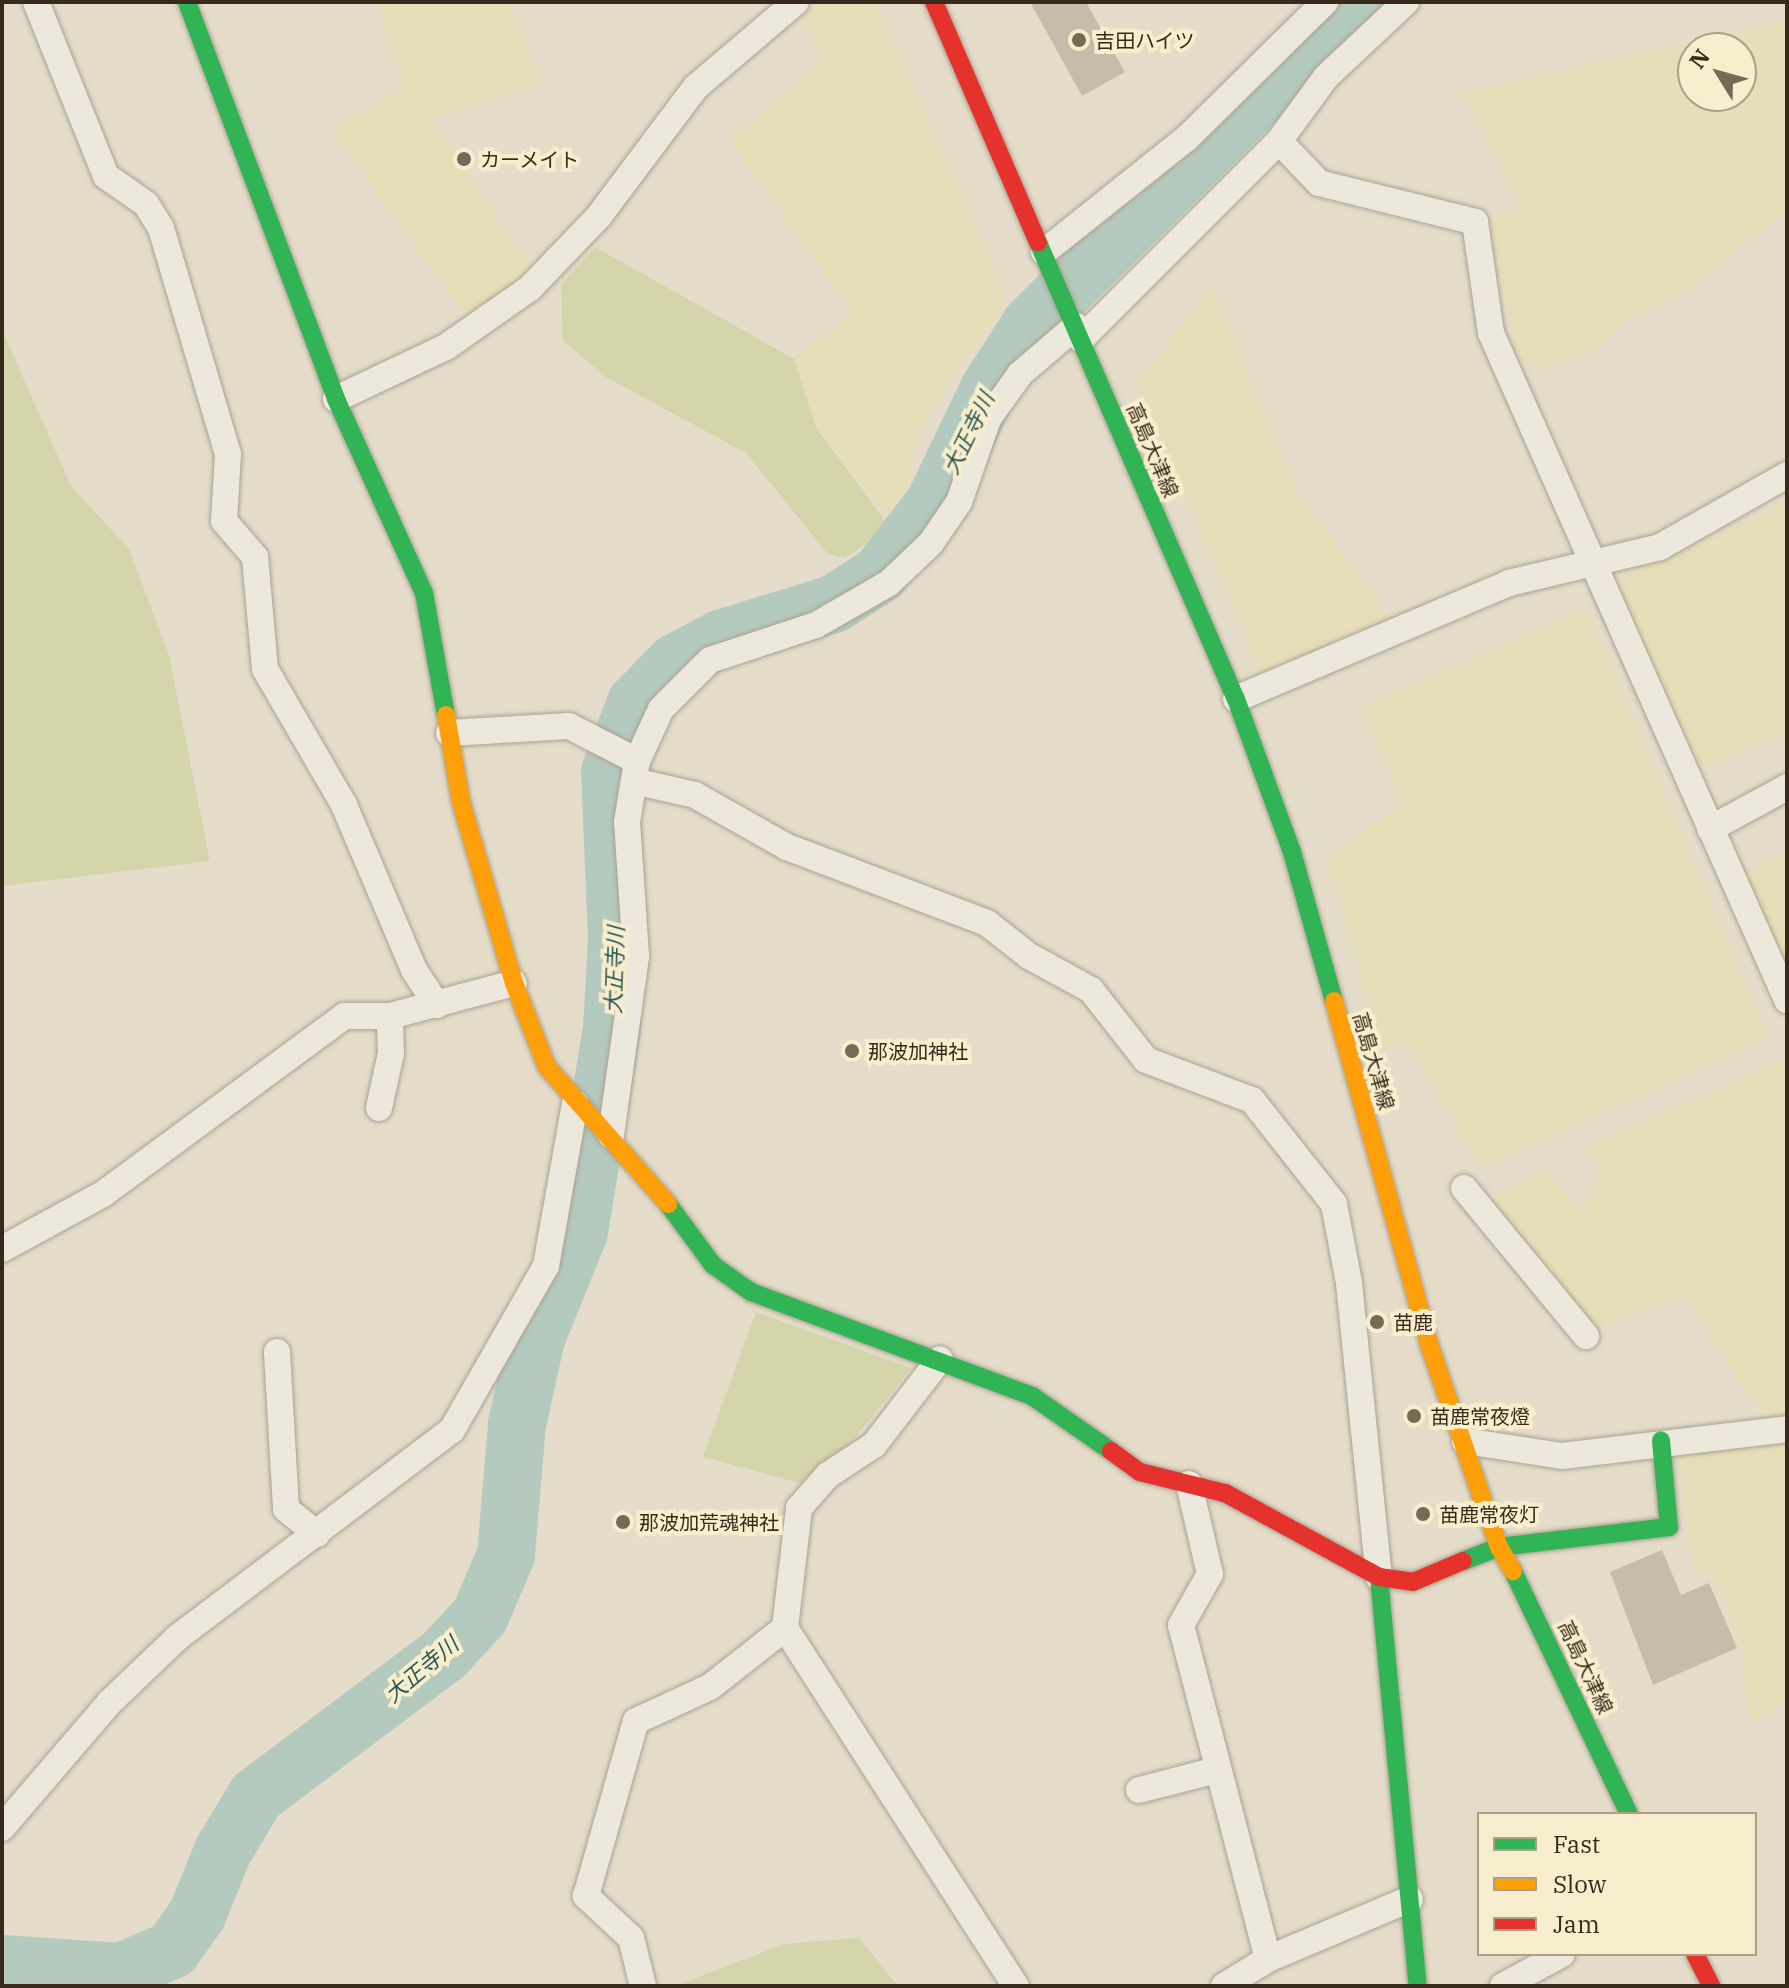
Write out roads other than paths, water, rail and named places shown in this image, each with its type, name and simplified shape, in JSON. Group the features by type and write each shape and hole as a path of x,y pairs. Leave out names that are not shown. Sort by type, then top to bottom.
{"street":[{"path":"36,2 106,176 146,204 161,228 228,454 224,521 255,557 265,669 344,805 414,970 437,1005"},
{"path":"187,2 336,399 424,593 461,802 514,983 547,1067 579,1108 608,1132 713,1265 751,1292 940,1359 1032,1396 1140,1472 1225,1493 1379,1577 1413,1582 1499,1547 1669,1527 1661,1440"},
{"path":"336,399 446,347 530,288 599,216 696,87 796,2"},
{"path":"934,2 1049,263 1187,138 1325,2"},
{"path":"608,1132 636,956 627,822 634,766 661,709 710,660 861,604 931,543 959,502 988,419 1040,351 1077,328 1279,141 1326,77 1406,2"},
{"path":"1279,141 1319,183 1475,222 1491,333 1787,1000"},
{"name":"高島大津線","path":"1049,263 1236,699 1292,852 1430,1347 1465,1441 1499,1547 1534,1606 1628,1812"},
{"path":"1236,699 1509,583 1592,566 1660,547 1787,475"},
{"path":"449,733 537,723 569,726 600,738 634,766 695,795 787,847 987,923 1029,956 1091,990 1146,1060 1252,1100 1334,1204 1349,1283 1418,1986"},
{"path":"1710,829 1787,787"},
{"path":"2,1249 103,1194 344,1016 390,1016 514,983"},
{"path":"379,1108 391,1053 390,1016"},
{"path":"2,1828 109,1703 178,1637 452,1430 478,1391 546,1266 579,1108"},
{"path":"1464,1188 1586,1336"},
{"path":"277,1352 286,1509 317,1534"},
{"path":"940,1359 874,1445 828,1475 799,1508 785,1628 1016,1986"},
{"path":"1465,1441 1562,1456 1661,1440 1787,1429"},
{"path":"1189,1484 1210,1574 1181,1625 1268,1959"},
{"path":"643,1986 631,1938 586,1896 636,1721 710,1687 785,1628"},
{"path":"1139,1790 1217,1770"},
{"path":"1224,1986 1268,1959 1410,1899"},
{"path":"1503,1986 1558,1956"},
{"path":"1696,1956 1711,1986"}],"waterway":[{"name":"大正寺川","path":"2,1964 121,1972 172,1950 197,1915 223,1851 256,1796 445,1654 480,1616 506,1555 517,1424 536,1338 579,1232 612,1028 617,939 610,772 636,703 675,663 720,639 834,604 880,574 934,504 989,389 1031,324 1355,2"}],"place":[{"name":"吉田ハイツ","path":"1079,40"},
{"name":"カーメイト","path":"464,159"},
{"name":"那波加神社","path":"852,1051"},
{"name":"苗鹿","path":"1377,1322"},
{"name":"苗鹿常夜燈","path":"1414,1416"},
{"name":"苗鹿常夜灯","path":"1423,1514"},
{"name":"那波加荒魂神社","path":"623,1522"}]}
